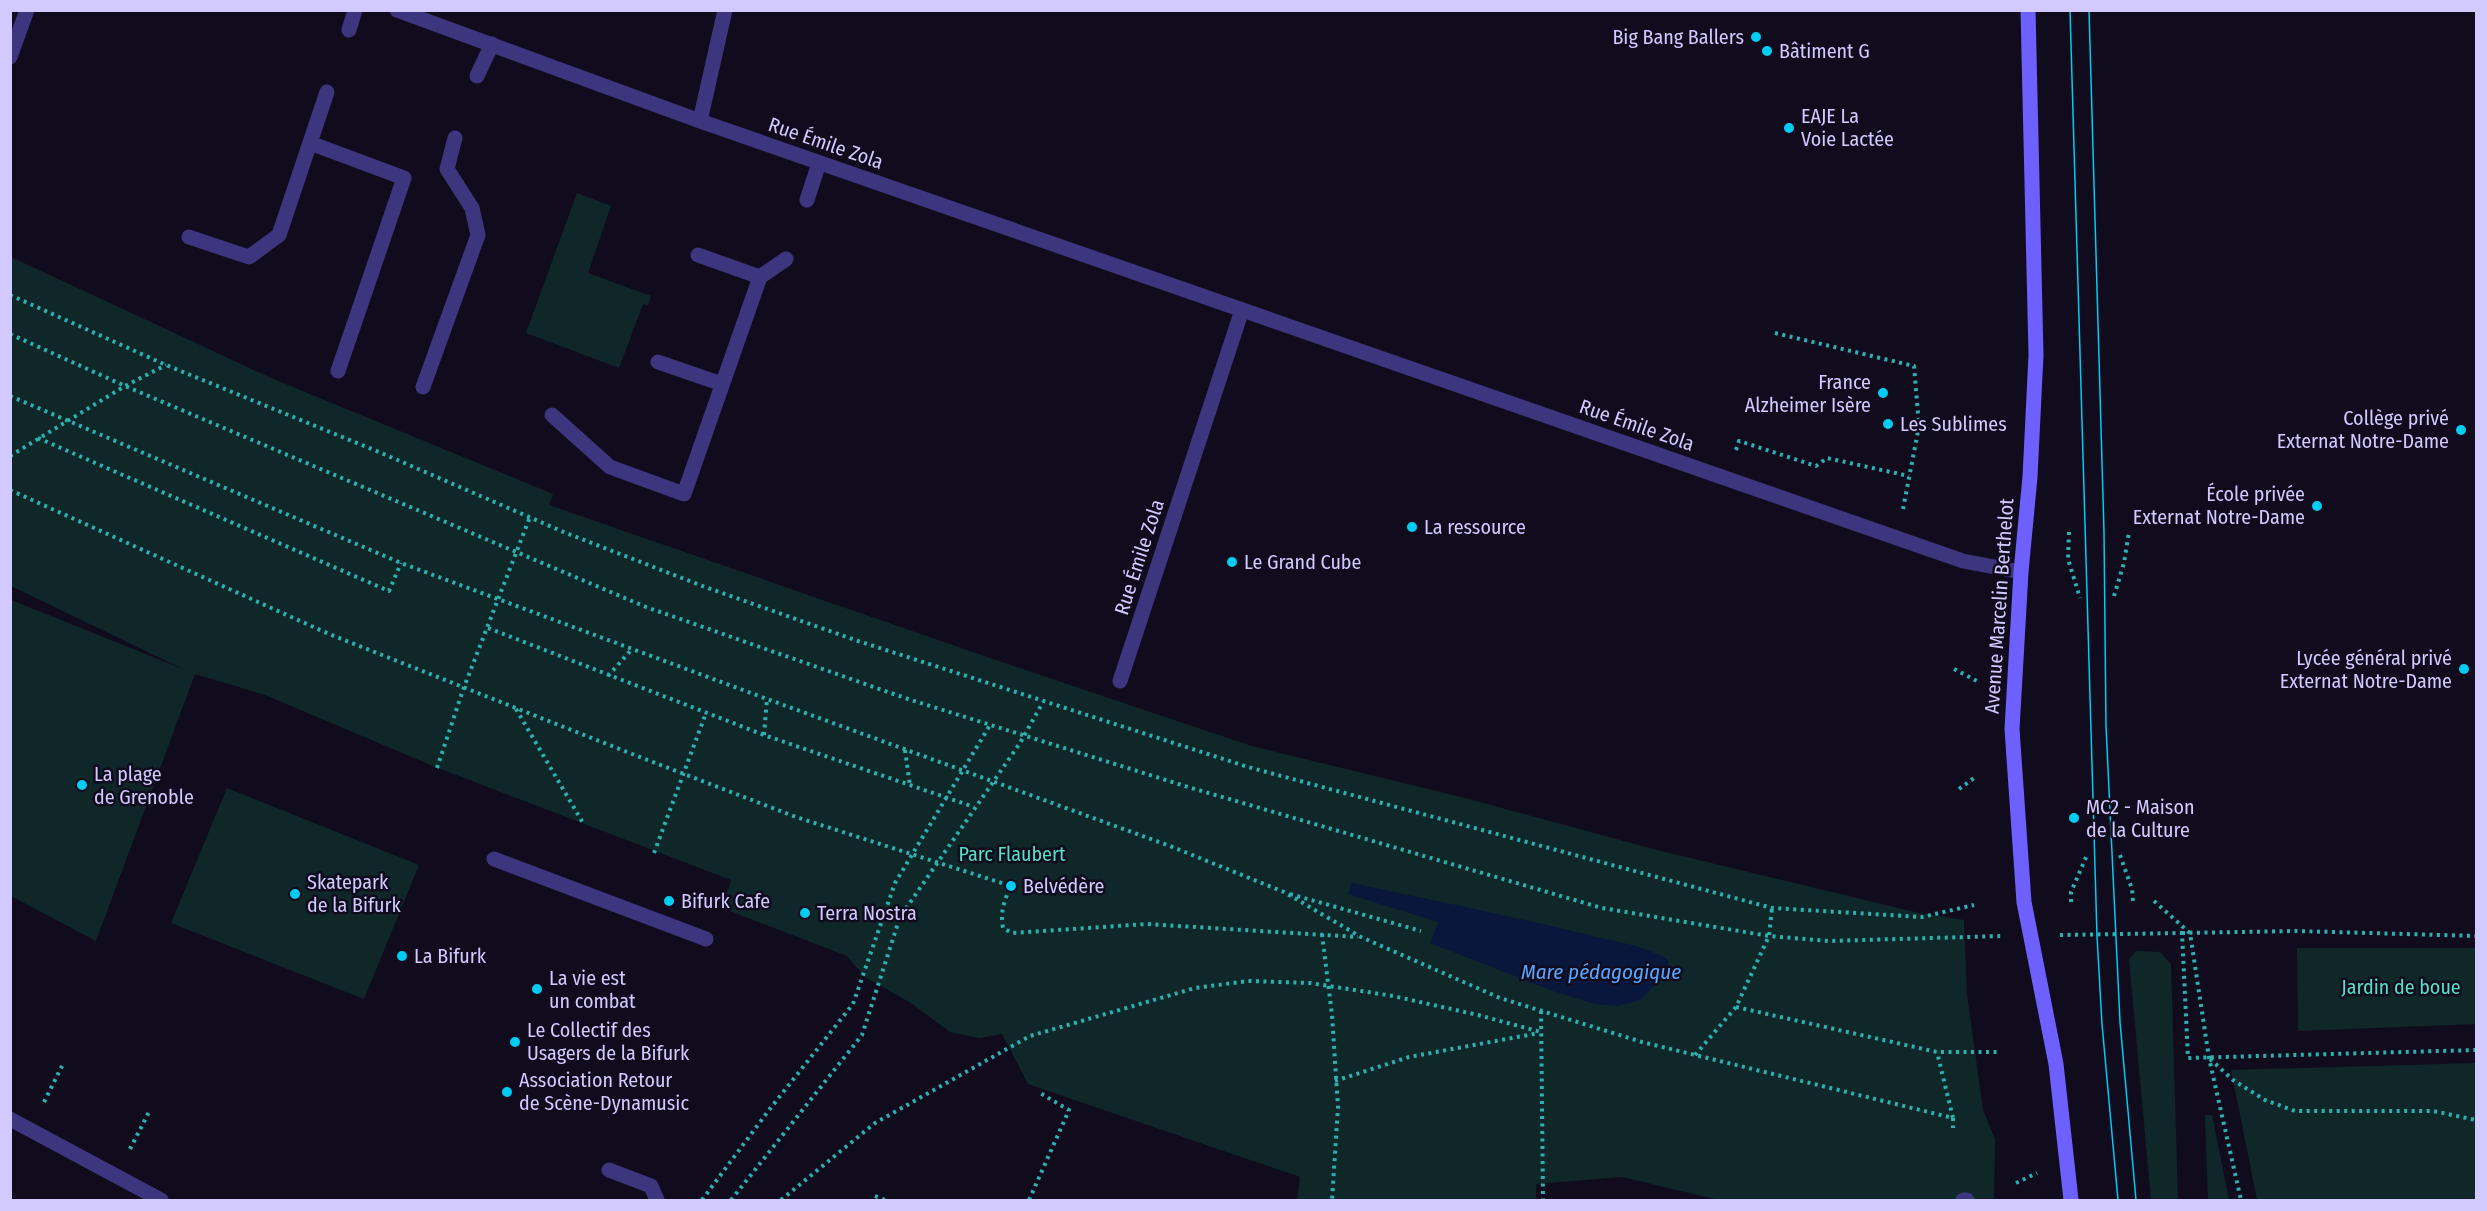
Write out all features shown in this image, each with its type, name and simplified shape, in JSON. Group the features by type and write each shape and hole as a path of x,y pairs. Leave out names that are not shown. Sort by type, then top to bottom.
{"main road":[{"name":"Avenue Marcelin Berthelot","path":"2028,10 2036,355 2030,477 2021,572 2012,729 2024,902 2056,1064 2071,1200"}],"street":[{"path":"10,57 27,10"},
{"path":"349,30 355,10"},
{"name":"Rue Émile Zola","path":"397,10 434,16 492,44 700,121 1963,561 2021,572"},
{"path":"700,121 725,10"},
{"path":"477,76 492,44"},
{"path":"189,237 249,257 279,235 327,92"},
{"path":"423,387 478,235 472,208 447,169 455,138"},
{"path":"310,143 404,178 338,371"},
{"path":"807,200 819,163"},
{"path":"698,255 760,278"},
{"path":"552,415 610,467 684,494 760,278 786,259"},
{"name":"Rue Émile Zola","path":"1120,681 1242,310"},
{"path":"658,362 722,384"},
{"path":"494,859 706,939"},
{"path":"10,1119 161,1200"},
{"path":"609,1170 651,1186 657,1200"}],"path":[{"path":"10,295 166,365 530,517 705,587 858,641 1248,767 1772,908 1922,917 1974,905"},
{"path":"1775,333 1914,366 1919,426 1897,538"},
{"path":"10,334 125,386 646,607 1024,736 1602,908 1769,936 1828,941 2296,931 2476,936"},
{"path":"10,456 125,386 166,365"},
{"path":"10,396 401,562 499,600 1170,846 1284,892 1420,931"},
{"path":"1919,426 1990,429"},
{"path":"38,438 389,591 401,562"},
{"path":"1806,462 1816,466 1827,458 1909,476"},
{"path":"10,490 330,634 515,708 795,817 1011,886 1002,906 1001,919 1003,928 1012,933 1146,924 1361,937"},
{"path":"437,768 464,687 530,517"},
{"path":"2069,532 2068,559 2080,598"},
{"path":"2114,596 2124,562 2129,532"},
{"path":"488,628 764,735 974,807"},
{"path":"608,676 632,649"},
{"path":"1954,669 1977,681"},
{"path":"764,735 767,699"},
{"path":"731,1200 862,1035 900,917 1024,736 1043,702"},
{"path":"515,708 583,823"},
{"path":"654,853 706,713"},
{"path":"702,1200 769,1110 853,1004 895,883 944,797 990,725"},
{"path":"905,750 910,786"},
{"path":"1959,789 1977,776"},
{"path":"2071,902 2071,892 2087,855"},
{"path":"2120,855 2132,889 2133,901"},
{"path":"1284,892 1361,937 1443,975 1500,998 1642,1042 1953,1118"},
{"path":"2154,901 2190,933 2209,1058 2241,1200"},
{"path":"1695,1055 1736,1006 1769,936 1772,908"},
{"path":"2182,933 2188,1058 2476,1050"},
{"path":"1322,934 1338,1107 1332,1200"},
{"path":"781,1200 875,1123 1029,1036 1195,988 1248,981 1310,983 1393,996 1541,1032"},
{"path":"1736,1006 1937,1052 1999,1052"},
{"path":"1541,1011 1543,1200"},
{"path":"1335,1081 1409,1057 1541,1032"},
{"path":"1937,1052 1953,1118 1953,1128"},
{"path":"2209,1058 2233,1080 2265,1100 2295,1111 2433,1111 2476,1120"},
{"path":"30,1130 63,1064"},
{"path":"1029,1200 1068,1110 1040,1093"},
{"path":"116,1176 150,1110"},
{"path":"875,1196 885,1200"}],"green space":[{"path":"577,193 611,206 588,273 651,296 648,305 643,304 619,368 526,333"},
{"name":"Parc Flaubert","path":"11,257 271,378 553,494 549,505 990,658 1252,746 1465,798 1657,850 1919,913 1964,920 1967,994 1983,1110 1995,1139 1994,1200 1719,1200 1622,1177 1536,1184 1536,1200 1297,1200 1300,1177 1028,1084 1002,1034 979,1038 950,1032 911,1003 865,977 847,956 722,908 731,880 433,766 265,695 195,674 96,941 11,896 11,600 183,669 11,586"},
{"name":"Skatepark de la Bifurk","path":"227,788 419,865 364,999 171,923"},
{"name":"Jardin de boue","path":"2297,948 2476,948 2476,1024 2298,1031"},
{"path":"2136,951 2160,952 2171,964 2178,1200 2151,1200 2129,959"},
{"path":"2476,1063 2476,1200 2257,1200 2231,1070"},
{"path":"2205,1115 2212,1115 2229,1200 2208,1200"}],"water":[{"name":"Mare pédagogique","path":"1352,883 1628,944 1668,960 1669,971 1640,1000 1618,1006 1595,1004 1553,991 1430,943 1438,922 1348,894"}],"tram line":[{"path":"2070,10 2097,936 2102,1024 2118,1200"},
{"path":"2089,10 2104,532 2106,726 2120,1022 2136,1200"}],"place":[{"name":"Big Bang Ballers","path":"1756,37"},
{"name":"Bâtiment G","path":"1767,51"},
{"name":"EAJE La Voie Lactée","path":"1789,128"},
{"name":"France Alzheimer Isère","path":"1883,393"},
{"name":"Les Sublimes","path":"1888,424"},
{"name":"Collège privé Externat Notre-Dame","path":"2461,430"},
{"name":"École privée Externat Notre-Dame","path":"2317,506"},
{"name":"La ressource","path":"1412,527"},
{"name":"Le Grand Cube","path":"1232,562"},
{"name":"Lycée général privé Externat Notre-Dame","path":"2464,669"},
{"name":"La plage de Grenoble","path":"82,785"},
{"name":"MC2 - Maison de la Culture","path":"2074,818"},
{"name":"Belvédère","path":"1011,886"},
{"name":"Skatepark de la Bifurk","path":"295,894"},
{"name":"Bifurk Cafe","path":"669,901"},
{"name":"Terra Nostra","path":"805,913"},
{"name":"La Bifurk","path":"402,956"},
{"name":"La vie est un combat","path":"537,989"},
{"name":"Le Collectif des Usagers de la Bifurk","path":"515,1042"},
{"name":"Association Retour de Scène-Dynamusic","path":"507,1092"}]}
